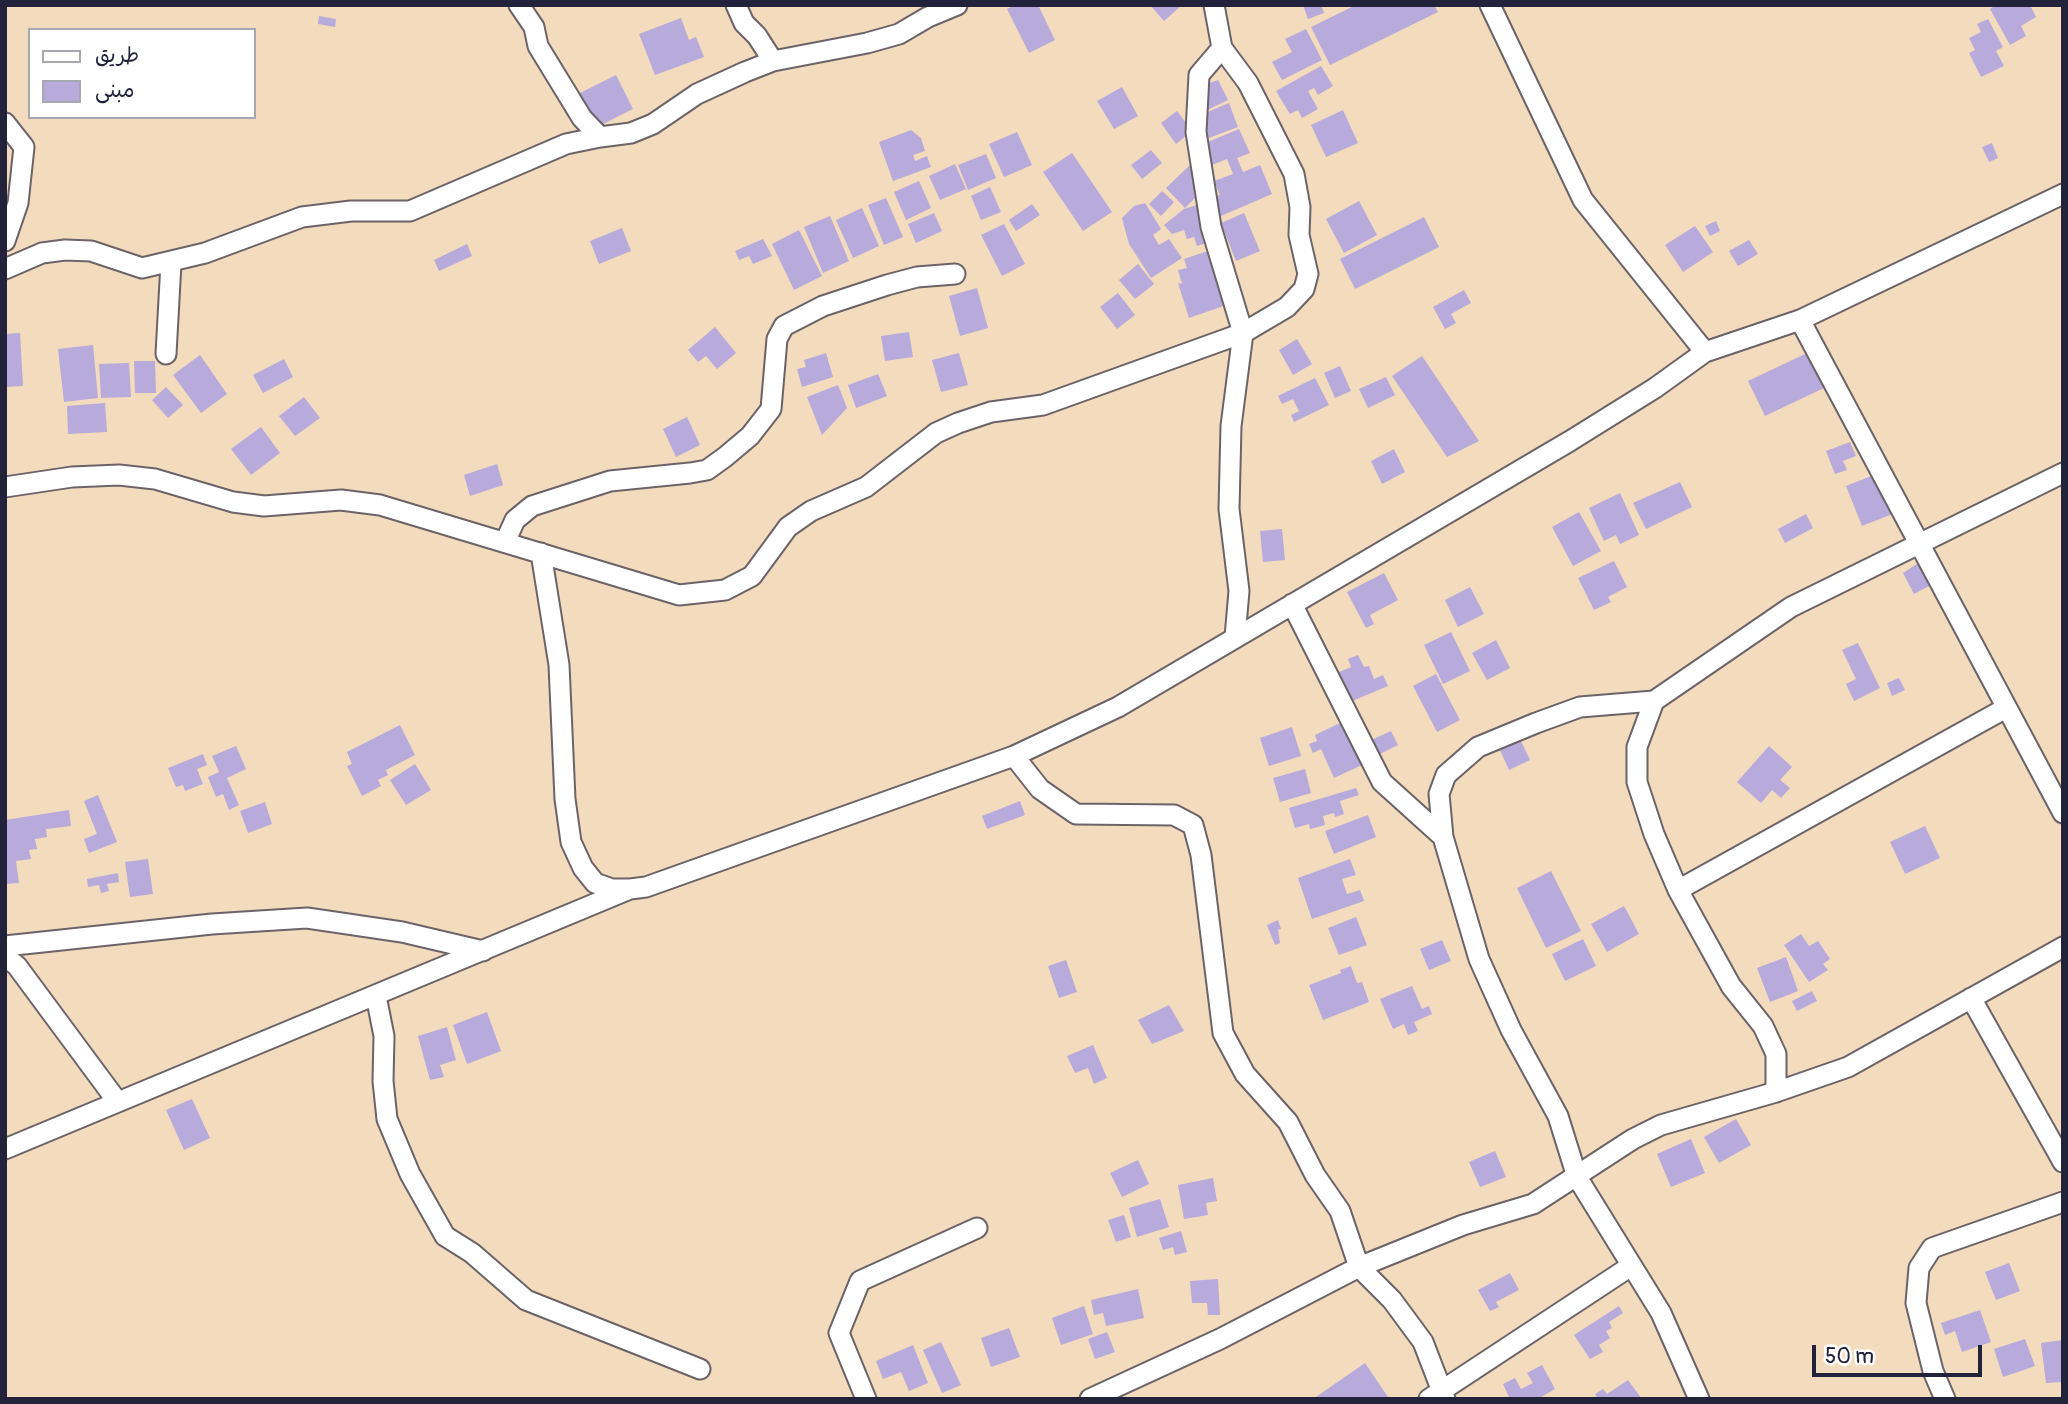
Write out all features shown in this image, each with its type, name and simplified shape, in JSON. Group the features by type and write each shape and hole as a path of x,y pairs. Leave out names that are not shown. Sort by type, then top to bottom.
{"street":[{"path":"519,5 534,27 538,46 559,82 582,118 600,137"},
{"path":"736,5 744,23 757,36 773,61"},
{"path":"5,269 42,253 65,250 91,251 142,268 205,253 302,217 351,211 410,211 422,208 566,144 631,133 653,124 697,94 773,61 899,34 928,17 957,5"},
{"path":"5,487 72,477 119,475 155,479 233,502 264,506 341,500 380,505 679,595 725,590 752,576 788,527 811,511 866,487 936,433 991,412 1042,405 1243,333 1287,307 1304,289 1308,274 1299,235 1300,207 1294,174 1248,83 1222,48 1214,5"},
{"path":"1490,5 1583,200 1705,352"},
{"path":"1222,48 1199,75 1196,132 1211,227 1243,333 1231,426 1229,509 1239,591 1236,637"},
{"path":"5,123 24,147 18,203 5,242"},
{"path":"541,553 559,665 565,799 571,842 583,868 595,883 612,889 646,887 1014,756 1118,708 1570,441 1656,388 1705,352 1800,320 2063,194"},
{"path":"166,354 171,262"},
{"path":"505,542 516,520 532,506 610,481 707,470 725,457 750,436 771,409 777,339 784,326 823,306 887,285 917,276 955,274"},
{"path":"1800,320 2063,813"},
{"path":"1699,1399 1661,1313 1577,1177 1558,1116 1511,1030 1479,959 1443,837 1439,794 1446,775 1478,747 1580,708 1654,701 1791,607 2063,473"},
{"path":"1292,604 1382,782 1443,837"},
{"path":"1654,701 1637,747 1637,782 1654,834 1678,890 1731,986 1763,1026 1776,1054 1776,1092"},
{"path":"1678,890 2006,708"},
{"path":"1014,756 1040,789 1076,814 1174,815 1192,825 1201,855 1223,1033 1245,1074 1288,1122 1315,1175 1340,1212 1359,1267 1392,1300 1423,1342 1439,1396 1631,1266"},
{"path":"5,1149 630,889"},
{"path":"5,946 212,924 307,918 402,932 483,951"},
{"path":"1090,1399 1220,1339 1359,1267 1463,1225 1533,1203 1633,1139 1661,1125 1776,1092 1848,1067 2063,947"},
{"path":"5,956 17,966 117,1101"},
{"path":"376,996 384,1036 383,1081 387,1119 410,1174 445,1236 472,1253 526,1300 701,1369"},
{"path":"1971,998 2063,1162"},
{"path":"1945,1399 1933,1371 1916,1303 1919,1268 1932,1248 2063,1202"},
{"path":"866,1399 839,1333 860,1281 976,1228"}],"building":[{"path":"1015,5 1038,5 1055,40 1029,53 1007,9"},
{"path":"1150,5 1182,5 1164,21"},
{"path":"1303,5 1321,5 1324,13 1308,19"},
{"path":"1356,5 1434,5 1438,12 1330,65 1311,27"},
{"path":"1996,5 2030,5 2036,17 2021,26 2026,36 2010,45 1990,9"},
{"path":"319,16 336,19 335,27 318,24"},
{"path":"681,18 689,40 696,37 704,57 655,75 639,34"},
{"path":"1988,19 2003,47 1996,51 2004,66 1981,77 1969,53 1975,50 1969,38 1981,32 1977,24"},
{"path":"1306,29 1322,60 1282,80 1272,62 1292,52 1285,39"},
{"path":"1321,66 1333,86 1318,95 1314,88 1308,91 1318,109 1302,118 1298,110 1290,114 1276,91"},
{"path":"616,75 633,109 597,127 580,93"},
{"path":"1218,80 1228,100 1205,111 1204,85"},
{"path":"1122,87 1138,116 1114,129 1097,101"},
{"path":"1229,103 1238,127 1206,139 1203,114"},
{"path":"1343,110 1358,143 1326,157 1311,125"},
{"path":"1177,111 1192,131 1176,144 1161,123"},
{"path":"1239,129 1250,153 1237,158 1243,172 1260,165 1272,194 1221,216 1213,197 1220,195 1214,181 1233,174 1227,159 1212,165 1203,144"},
{"path":"911,130 921,138 925,151 913,155 915,161 927,156 931,167 893,181 879,142"},
{"path":"1017,132 1032,165 1004,177 989,144"},
{"path":"1992,143 1998,158 1989,162 1982,147"},
{"path":"1151,150 1162,163 1142,179 1131,165"},
{"path":"1072,153 1112,212 1083,231 1043,172"},
{"path":"986,154 996,178 968,190 958,165"},
{"path":"1193,162 1198,195 1185,208 1166,188"},
{"path":"955,164 966,189 940,200 929,176"},
{"path":"919,181 931,208 906,220 894,192"},
{"path":"990,187 1001,212 981,220 971,196"},
{"path":"1162,191 1174,202 1161,216 1149,204"},
{"path":"886,198 903,237 884,245 868,205"},
{"path":"1359,201 1377,235 1344,253 1326,219"},
{"path":"1145,203 1161,229 1153,235 1159,245 1169,239 1182,258 1151,278 1129,244 1122,218 1134,206"},
{"path":"1032,204 1040,215 1016,231 1009,220"},
{"path":"1197,205 1209,242 1197,246 1194,237 1187,239 1184,230 1172,234 1164,225 1184,209"},
{"path":"862,208 879,246 853,258 836,220"},
{"path":"934,213 942,231 916,243 908,224"},
{"path":"1244,213 1260,251 1236,261 1221,223"},
{"path":"830,216 849,261 823,273 804,227"},
{"path":"1424,217 1439,247 1355,289 1340,259"},
{"path":"1716,221 1720,231 1710,236 1705,226"},
{"path":"1004,224 1025,264 1002,276 981,235"},
{"path":"1695,226 1713,252 1683,272 1665,245"},
{"path":"622,228 631,251 599,264 590,241"},
{"path":"799,230 822,276 794,290 772,244"},
{"path":"763,239 772,256 753,264 749,256 739,260 735,251"},
{"path":"1749,240 1758,254 1738,266 1729,251"},
{"path":"467,244 472,256 439,271 434,260"},
{"path":"1214,249 1232,303 1189,318 1178,283 1182,284 1178,270 1187,268 1184,259"},
{"path":"1138,264 1154,284 1135,299 1119,280"},
{"path":"977,288 988,328 960,336 949,296"},
{"path":"1464,290 1471,303 1451,314 1456,323 1445,329 1433,307"},
{"path":"1118,293 1135,315 1117,329 1100,307"},
{"path":"715,327 736,353 717,369 706,356 698,362 688,350"},
{"path":"909,332 913,357 885,361 881,336"},
{"path":"20,333 23,386 5,387 5,334"},
{"path":"1297,339 1312,364 1293,375 1279,350"},
{"path":"93,345 98,398 64,402 58,349"},
{"path":"826,353 833,377 802,387 797,369 806,367 804,360"},
{"path":"959,353 968,385 941,392 932,360"},
{"path":"1807,353 1824,388 1765,416 1748,381"},
{"path":"200,355 227,394 201,413 173,375"},
{"path":"1422,356 1479,441 1447,457 1392,376"},
{"path":"284,359 293,377 263,393 253,375"},
{"path":"134,361 155,361 156,393 135,393"},
{"path":"129,363 131,397 101,398 99,364"},
{"path":"1340,366 1351,391 1335,398 1324,373"},
{"path":"878,374 887,396 856,408 848,385"},
{"path":"1386,377 1395,395 1368,408 1359,389"},
{"path":"1315,378 1329,405 1294,422 1291,415 1299,411 1293,399 1282,404 1278,396"},
{"path":"838,385 847,408 822,435 807,397"},
{"path":"166,387 183,405 168,418 152,400"},
{"path":"304,397 320,418 295,436 279,416"},
{"path":"105,403 107,432 68,434 67,406"},
{"path":"687,417 700,445 676,457 663,429"},
{"path":"261,427 280,453 251,475 231,449"},
{"path":"1850,442 1856,456 1843,461 1847,470 1835,474 1826,451"},
{"path":"1394,449 1405,472 1382,484 1371,461"},
{"path":"497,464 503,485 470,496 464,475"},
{"path":"1879,473 1895,513 1862,526 1846,486"},
{"path":"1680,482 1692,507 1646,529 1633,503"},
{"path":"1620,493 1639,535 1620,544 1616,535 1604,541 1589,508"},
{"path":"1579,512 1601,551 1573,566 1552,527"},
{"path":"1806,514 1813,528 1785,543 1778,529"},
{"path":"1282,529 1285,560 1263,562 1260,531"},
{"path":"1614,561 1627,587 1608,597 1611,602 1594,610 1578,578"},
{"path":"1920,562 1931,585 1914,594 1903,573"},
{"path":"1384,573 1398,600 1370,615 1374,624 1366,628 1347,592"},
{"path":"1470,587 1484,614 1458,627 1445,600"},
{"path":"1451,632 1470,671 1443,684 1424,645"},
{"path":"1496,640 1510,668 1487,680 1472,653"},
{"path":"1858,643 1880,688 1854,701 1846,684 1856,679 1842,650"},
{"path":"1358,655 1364,667 1369,666 1374,679 1383,675 1388,686 1350,702 1337,673 1351,667 1348,659"},
{"path":"1436,674 1460,720 1437,732 1413,686"},
{"path":"1899,678 1905,690 1892,696 1887,683"},
{"path":"1342,722 1362,765 1334,778 1321,749 1313,753 1309,744 1317,741 1315,735"},
{"path":"400,725 415,755 386,770 388,775 378,780 381,786 362,796 347,766 352,764 347,752"},
{"path":"1292,727 1301,756 1269,766 1260,738"},
{"path":"1391,731 1398,745 1376,756 1369,741"},
{"path":"1520,739 1530,760 1509,770 1499,748"},
{"path":"236,746 246,769 227,778 239,805 229,810 223,794 216,797 208,777 219,772 212,756"},
{"path":"1769,746 1792,767 1780,780 1790,788 1781,798 1772,790 1761,803 1737,782"},
{"path":"203,754 207,765 197,769 203,784 185,791 183,785 176,787 168,768"},
{"path":"415,764 431,790 406,805 390,780"},
{"path":"1305,769 1311,793 1280,802 1273,778"},
{"path":"1356,788 1359,795 1340,801 1344,814 1335,817 1334,813 1323,816 1325,825 1310,829 1309,824 1295,828 1289,808"},
{"path":"98,795 117,842 89,853 84,839 97,834 84,801"},
{"path":"1020,801 1025,815 987,829 982,816"},
{"path":"265,802 272,824 248,833 240,811"},
{"path":"69,810 71,826 46,829 47,837 35,839 37,849 29,850 31,859 16,861 19,883 5,884 5,820"},
{"path":"1368,815 1376,837 1334,854 1325,831"},
{"path":"1925,826 1940,858 1905,874 1890,842"},
{"path":"148,859 153,894 130,897 125,862"},
{"path":"1350,859 1356,875 1342,879 1347,894 1360,890 1364,901 1312,919 1298,878"},
{"path":"1551,871 1581,931 1546,948 1517,888"},
{"path":"118,873 119,882 107,884 109,891 101,893 99,885 88,887 87,879"},
{"path":"1624,906 1639,934 1607,952 1591,924"},
{"path":"1356,917 1367,945 1339,955 1328,928"},
{"path":"1278,920 1281,929 1278,930 1280,943 1275,945 1267,925"},
{"path":"1801,934 1809,946 1818,941 1830,959 1823,964 1828,970 1809,982 1784,945"},
{"path":"1583,939 1596,966 1565,981 1552,954"},
{"path":"1442,940 1451,961 1429,970 1420,949"},
{"path":"1786,957 1798,991 1770,1002 1757,968"},
{"path":"1066,960 1077,992 1059,998 1048,966"},
{"path":"1351,966 1357,983 1362,982 1369,1002 1323,1020 1309,985 1341,973 1340,970"},
{"path":"1412,986 1422,1009 1429,1006 1432,1014 1414,1022 1418,1031 1408,1035 1404,1024 1393,1029 1380,999"},
{"path":"1812,991 1817,1001 1797,1011 1792,1001"},
{"path":"1169,1005 1184,1031 1152,1044 1138,1020"},
{"path":"487,1012 501,1051 467,1064 453,1025"},
{"path":"447,1027 456,1060 440,1065 444,1077 430,1080 418,1036"},
{"path":"1093,1045 1107,1078 1094,1084 1088,1068 1075,1073 1067,1056"},
{"path":"192,1099 210,1138 184,1150 166,1110"},
{"path":"1736,1119 1751,1145 1719,1163 1704,1137"},
{"path":"1691,1139 1705,1173 1671,1187 1657,1154"},
{"path":"1495,1151 1506,1177 1480,1187 1469,1162"},
{"path":"1138,1160 1149,1184 1122,1197 1110,1173"},
{"path":"1213,1178 1217,1201 1206,1203 1208,1215 1184,1219 1178,1185"},
{"path":"1160,1199 1169,1227 1137,1237 1129,1208"},
{"path":"1124,1215 1131,1237 1116,1242 1108,1220"},
{"path":"1181,1231 1187,1252 1175,1255 1173,1247 1163,1250 1159,1238"},
{"path":"2009,1263 2020,1291 1996,1300 1985,1272"},
{"path":"1510,1273 1519,1290 1496,1302 1499,1307 1490,1311 1478,1290"},
{"path":"1218,1279 1220,1315 1208,1315 1207,1303 1192,1303 1190,1281"},
{"path":"1138,1289 1144,1318 1106,1326 1103,1313 1094,1315 1091,1300"},
{"path":"1084,1306 1093,1334 1061,1345 1052,1318"},
{"path":"1619,1306 1623,1313 1609,1322 1612,1328 1606,1331 1610,1338 1599,1345 1603,1352 1590,1359 1574,1335"},
{"path":"1980,1310 1991,1342 1962,1352 1955,1331 1945,1335 1941,1323"},
{"path":"1009,1328 1020,1357 991,1367 981,1338"},
{"path":"1107,1332 1115,1352 1095,1359 1088,1339"},
{"path":"2025,1339 2035,1366 2003,1377 1994,1349"},
{"path":"2063,1340 2063,1382 2046,1383 2041,1343"},
{"path":"941,1342 961,1385 942,1393 923,1350"},
{"path":"913,1345 928,1383 909,1391 901,1372 883,1379 876,1361"},
{"path":"1365,1363 1388,1397 1313,1399"},
{"path":"1542,1365 1555,1389 1538,1399 1510,1399 1503,1384 1515,1378 1521,1389 1533,1383 1527,1373"},
{"path":"1628,1380 1642,1399 1598,1399 1595,1394 1603,1389 1607,1394"}]}
